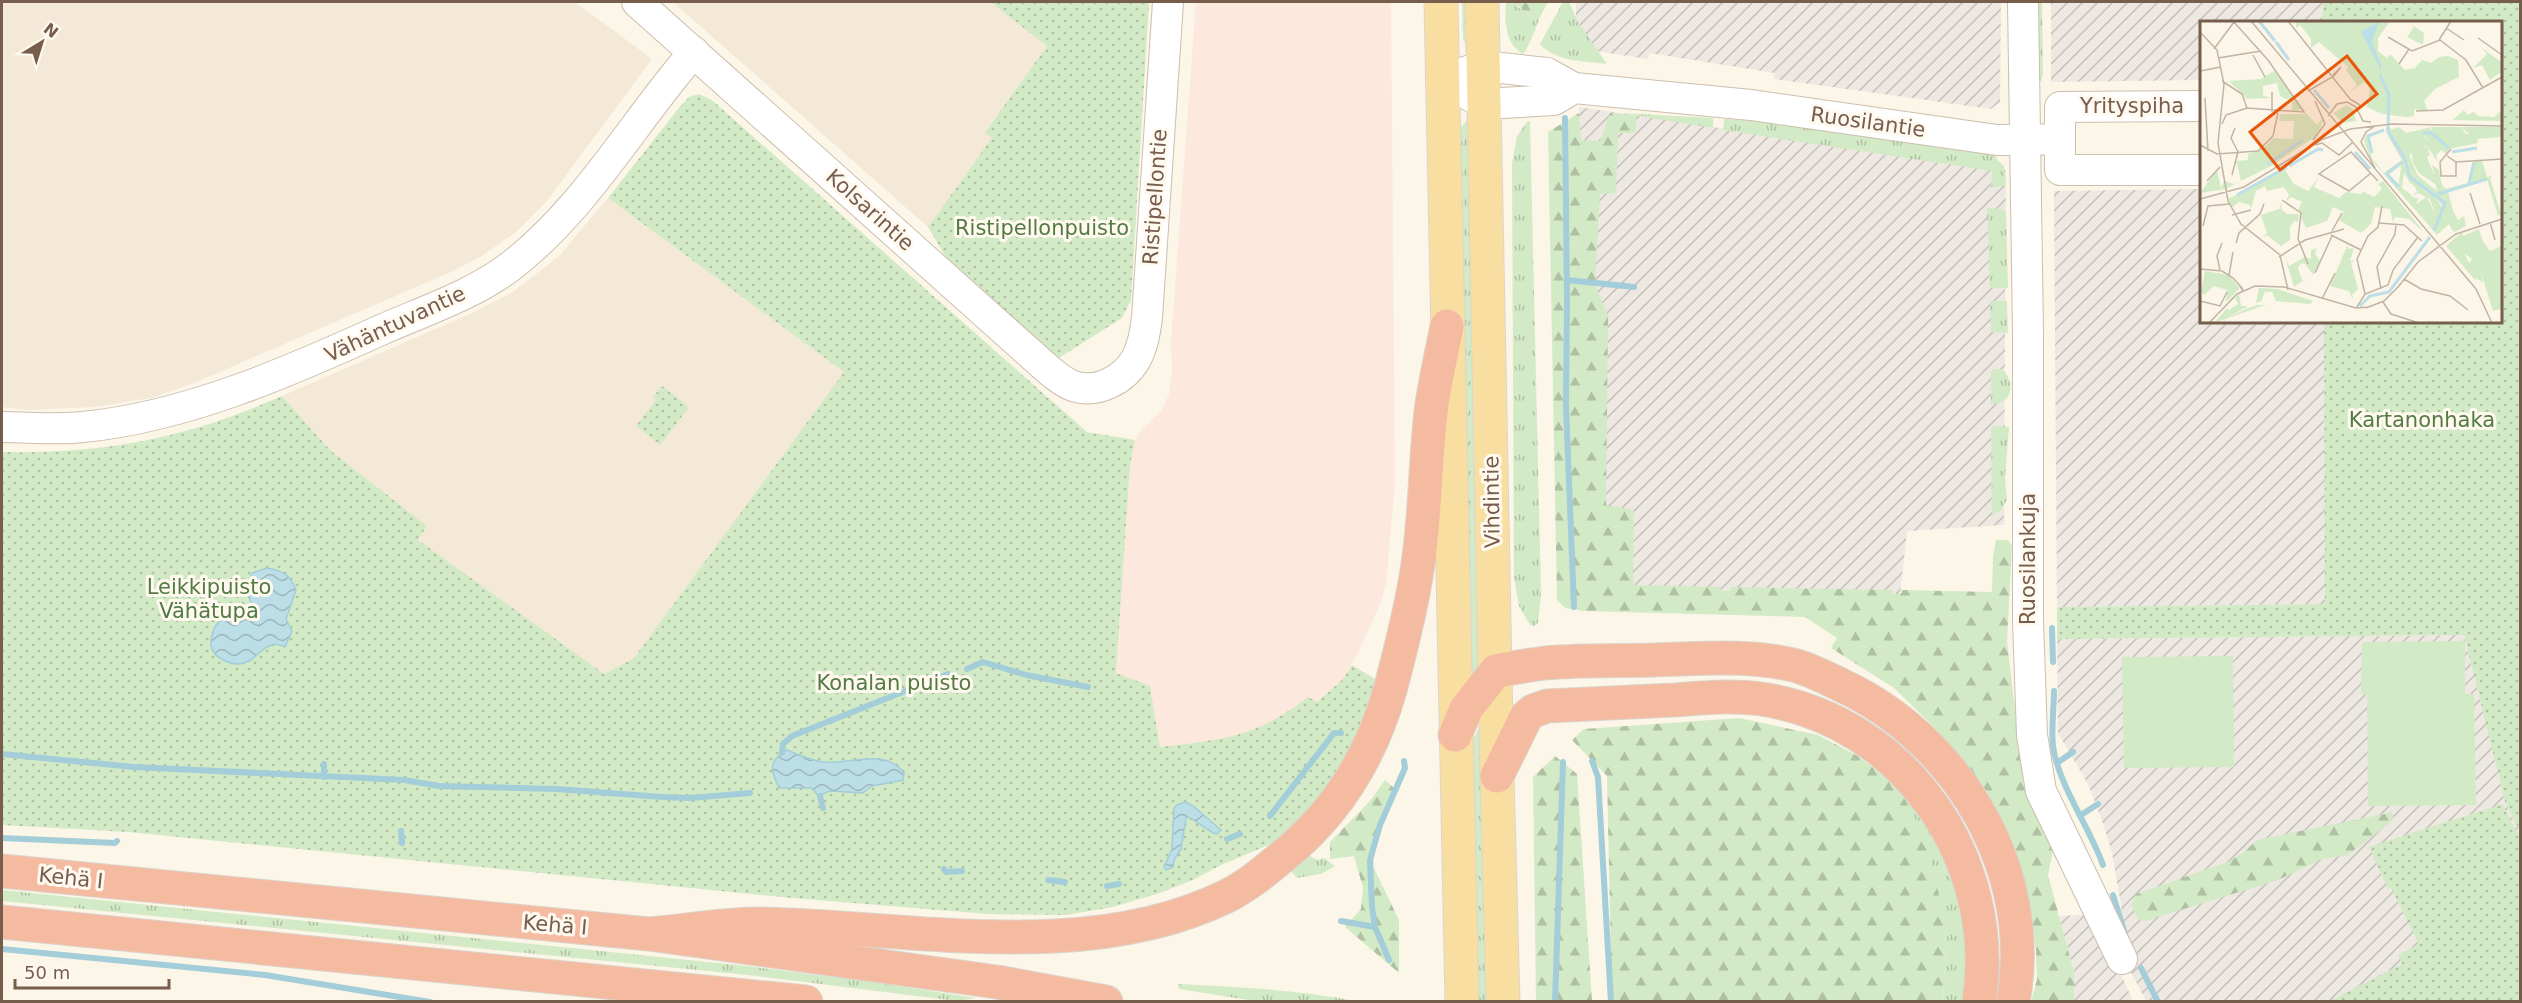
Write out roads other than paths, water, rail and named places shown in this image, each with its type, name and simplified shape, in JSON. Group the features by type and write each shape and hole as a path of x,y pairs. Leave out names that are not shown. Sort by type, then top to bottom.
{"highway":[{"path":"649,934 756,924 1006,936 1068,934 1160,921 1229,895 1260,875 1298,845 1321,822 1361,767 1389,694 1401,650 1418,563 1432,404 1447,326"},
{"path":"1455,735 1466,710 1496,671 1546,663 1747,657 1796,666 1865,696 1915,732 1960,781 1990,835 2009,888 2015,914 2018,965 2013,1002"},
{"path":"1497,776 1521,725 1533,711 1539,708 1711,698 1760,699 1796,707 1833,720 1861,738 1917,784 1938,813 1956,844 1967,869 1981,926 1983,975 1979,1002"},
{"name":"Kehä I","path":"2,871 649,934 985,980 1106,1002"},
{"path":"2,922 798,1001"}],"main road":[{"name":"Vihdintie","path":"1441,2 1462,1002"},
{"name":"Vihdintie","path":"1482,2 1503,1002"}],"street":[{"name":"Kolsarintie","path":"637,2 1060,380 1084,389 1097,388 1114,381"},
{"name":"Ristipellontie","path":"1114,381 1127,371 1137,358 1143,342 1147,318 1168,2"},
{"path":"2023,2 2025,140"},
{"name":"Vähäntuvantie","path":"2,427 82,427 135,419 188,405 313,362 470,290 510,266 555,224 590,186 673,76 694,52"},
{"name":"Ruosilantie","path":"1442,80 1483,66 1552,74 1574,88 1751,105 1996,140 2025,140"},
{"path":"1442,80 1485,104 1554,100 1574,88"},
{"name":"Yrityspiha","path":"2200,106 2060,107 2060,170 2200,170"},
{"name":"Yrityspiha","path":"2025,140 2060,139"},
{"name":"Ruosilankuja","path":"2025,140 2029,402 2028,621 2032,735 2041,790 2122,959"}],"water":[{"path":"267,568 285,574 296,590 286,619 292,631 285,647 276,644 269,646 244,663 227,662 217,656 211,646 214,629 224,618 250,610 252,607 248,590 252,573"},
{"path":"787,750 823,762 866,759 887,761 896,765 904,773 903,780 872,786 863,793 830,791 818,796 812,788 779,788 772,767 776,758"},
{"path":"1185,802 1221,830 1217,834 1213,833 1189,817 1186,818 1181,849 1174,860 1173,867 1166,870 1164,867 1172,849 1174,808"}],"waterway":[{"path":"1565,118 1566,406 1574,607"},
{"path":"1567,280 1634,287"},
{"path":"2052,628 2053,662"},
{"path":"967,669 983,662 1026,675 1088,687"},
{"path":"782,753 783,744 792,736 948,674"},
{"path":"2054,691 2052,739 2056,761 2103,865"},
{"path":"1270,816 1334,733 1341,733"},
{"path":"2057,763 2073,752"},
{"path":"2,754 134,767 404,780 439,786 556,789 690,798 750,793"},
{"path":"1389,960 1375,927 1370,860 1380,825 1405,768 1404,761"},
{"path":"1592,761 1598,777 1611,1002"},
{"path":"1555,1002 1563,762"},
{"path":"324,764 324,777"},
{"path":"820,796 823,808"},
{"path":"2081,815 2098,804"},
{"path":"401,831 402,843"},
{"path":"1227,839 1240,834"},
{"path":"2,838 115,843 117,841"},
{"path":"944,869 946,872 962,871"},
{"path":"1048,880 1065,882"},
{"path":"1107,886 1119,884"},
{"path":"2113,895 2124,931"},
{"path":"1341,921 1375,927"},
{"path":"2,949 265,975 430,1002"},
{"path":"2141,968 2158,1002"}],"park label":[{"name":"Ristipellonpuisto","path":"1042,228"},
{"name":"Kartanonhaka","path":"2422,420"},
{"name":"Leikkipuisto Vähätupa","path":"209,599"},
{"name":"Konalan puisto","path":"894,683"}]}
